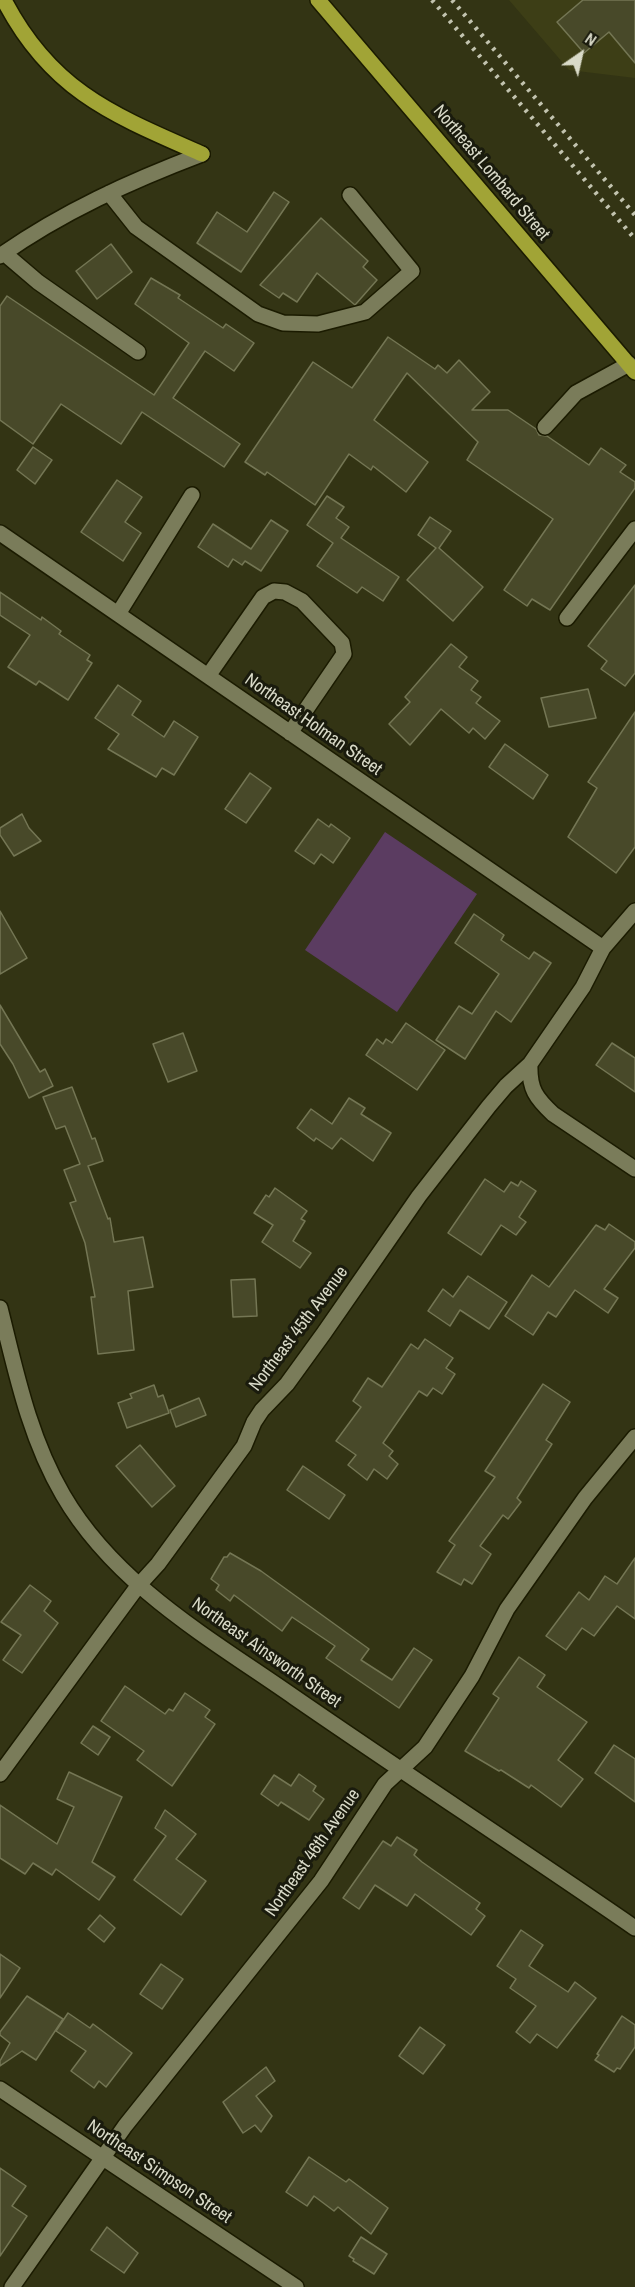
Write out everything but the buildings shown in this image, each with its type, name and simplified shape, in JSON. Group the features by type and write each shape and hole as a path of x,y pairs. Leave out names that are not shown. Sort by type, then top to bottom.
{"main road":[{"path":"4,0 25,36 64,80 113,113 202,154"},
{"name":"Northeast Lombard Street","path":"318,0 632,368"}],"street":[{"path":"138,352 2,254 70,211 152,173 202,154"},
{"path":"109,193 136,227 258,314 283,323 318,324 365,312 412,271 350,195"},
{"path":"545,428 576,393 632,368"},
{"path":"118,614 192,495"},
{"path":"567,618 635,529"},
{"name":"Northeast Holman Street","path":"0,533 603,948"},
{"path":"208,676 263,597 274,591 285,592 302,600 342,643 344,654 290,733"},
{"name":"Northeast 45th Avenue","path":"0,1774 244,1446 262,1410 287,1384 419,1196 506,1086 530,1064 582,987 603,948 635,911"},
{"path":"530,1064 530,1081 542,1104 553,1114 635,1169"},
{"name":"Northeast Ainsworth Street","path":"0,1308 24,1406 49,1468 63,1496 88,1531 138,1586 184,1621 400,1771 635,1928"},
{"name":"Northeast 46th Avenue","path":"12,2287 124,2126 303,1904 385,1784 425,1747 472,1676 507,1609 585,1498 635,1437"},
{"name":"Northeast Simpson Street","path":"0,2089 296,2287"}],"shaded area":[{"path":"509,0 635,0 635,78 569,70"},
{"path":"385,832 477,894 397,1012 305,950"}],"railway":[{"path":"432,0 635,239"},
{"path":"452,0 635,215"}]}
